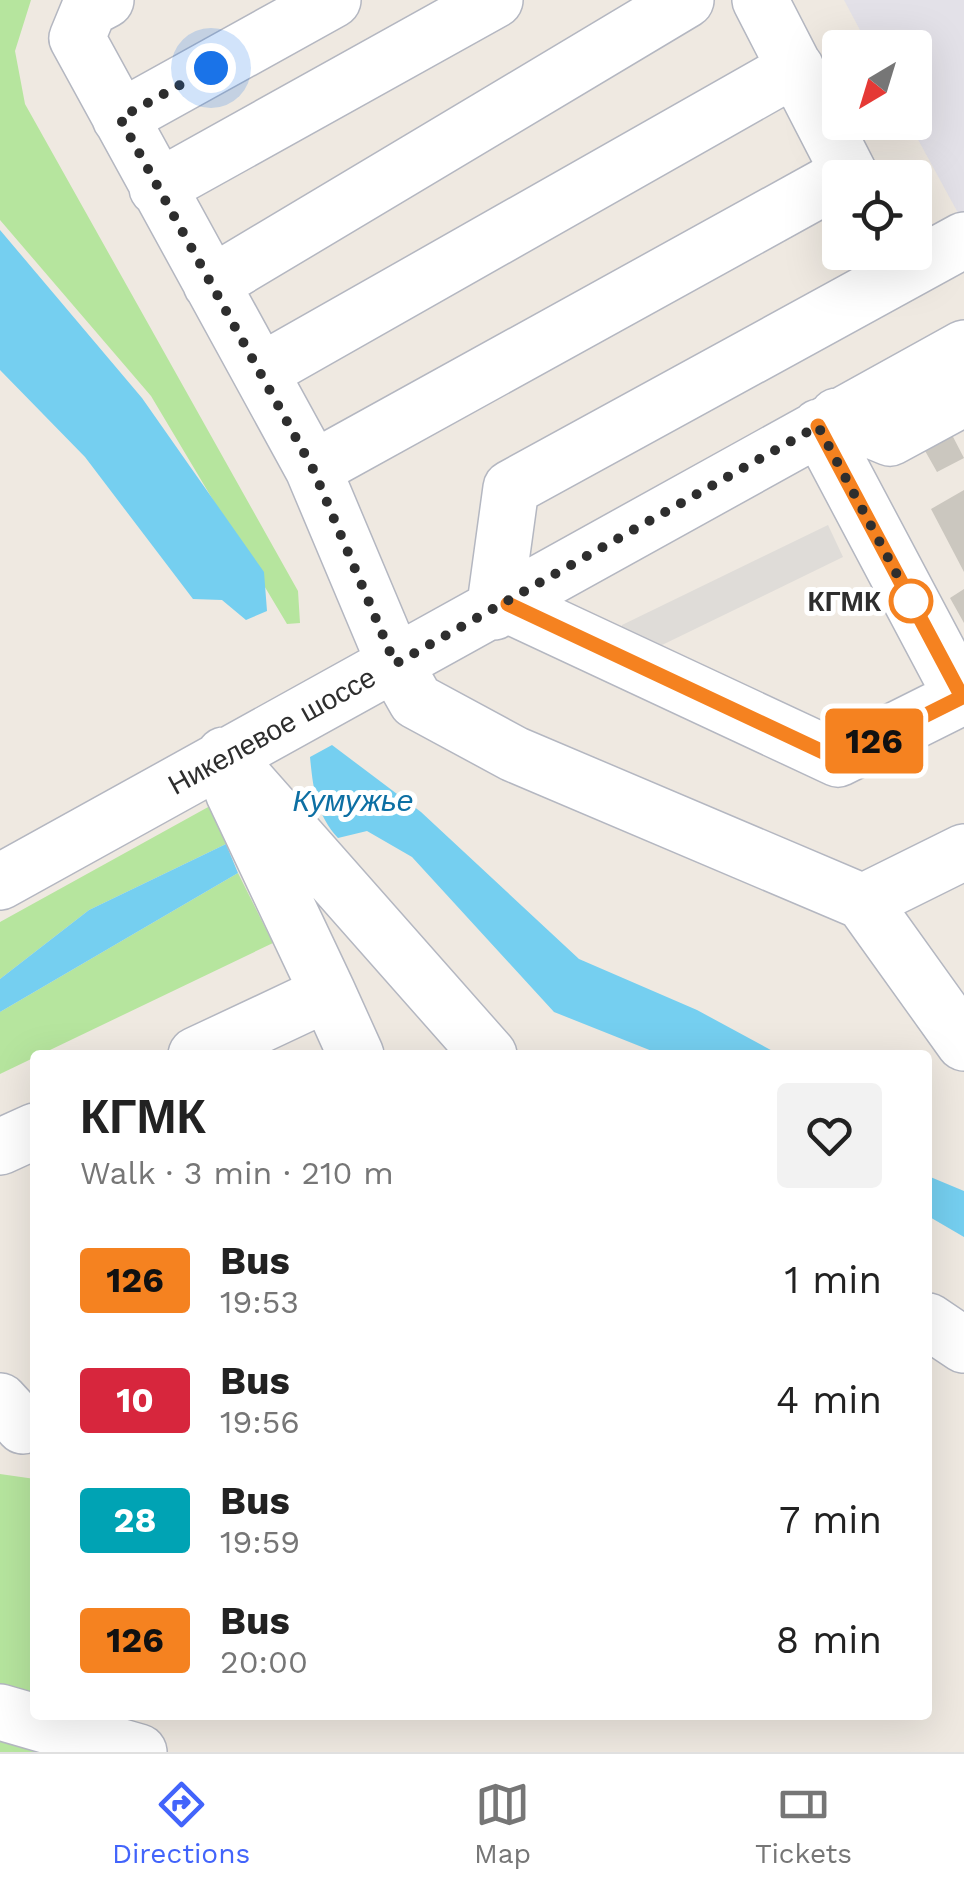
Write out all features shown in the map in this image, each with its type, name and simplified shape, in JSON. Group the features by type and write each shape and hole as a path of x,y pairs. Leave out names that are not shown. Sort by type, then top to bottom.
{"street":[{"path":"106,0 88,9 77,38 313,469 395,664 416,702 462,729 719,844 863,902 964,1043"},
{"path":"120,118 333,0"},
{"path":"158,188 495,0"},
{"path":"211,284 686,0"},
{"path":"760,0 842,160"},
{"path":"260,372 796,68"},
{"path":"313,469 822,188"},
{"path":"828,421 962,697 838,759 501,608 511,488 964,240"},
{"name":"Никелевое шоссе","path":"0,882 224,755 501,608 964,348"},
{"path":"828,421 890,438 964,398"},
{"path":"224,755 234,798 354,1050"},
{"path":"224,755 484,1050"},
{"path":"863,902 964,852"},
{"path":"206,1050 328,992"},
{"path":"0,1147 30,1133"},
{"path":"932,1324 964,1345"},
{"path":"0,1401 24,1426 30,1423"},
{"path":"0,1712 139,1752"}],"shaded area":[{"path":"844,0 964,0 964,224 918,140 932,140 932,30 860,30"},
{"path":"828,525 843,557 662,645 633,645 621,632 622,625"}],"green space":[{"path":"0,0 31,0 15,51 25,104 298,591 300,623 287,624 151,396 0,220"},
{"path":"210,806 226,844 89,910 0,979 0,922"},
{"path":"238,873 273,943 50,1050 30,1050 30,1060 0,1074 0,1012"},
{"path":"0,1474 30,1478 30,1720 40,1720 73,1752 0,1752"}],"water":[{"path":"0,230 142,398 264,572 267,611 246,620 222,600 193,599 85,457 0,370"},
{"name":"Кумужье","path":"332,745 421,812 579,959 697,1010 771,1050 649,1050 554,1012 412,857 367,831 338,838 320,810 310,757"},
{"path":"226,844 238,873 0,1012 0,979 89,910"},
{"path":"932,1178 964,1191 964,1237 932,1218"}],"building":[{"path":"951,433 964,458 937,472 924,449"},
{"path":"964,490 964,572 931,509"},
{"path":"964,589 964,623 950,598"}],"bus line":[{"name":"126","path":"508,604 838,759 962,697 818,426"}],"place":[{"name":"КГМК","path":"911,601"}],"route":[{"path":"211,68 120,118 313,469 395,664 508,604 818,426 911,601"}]}
